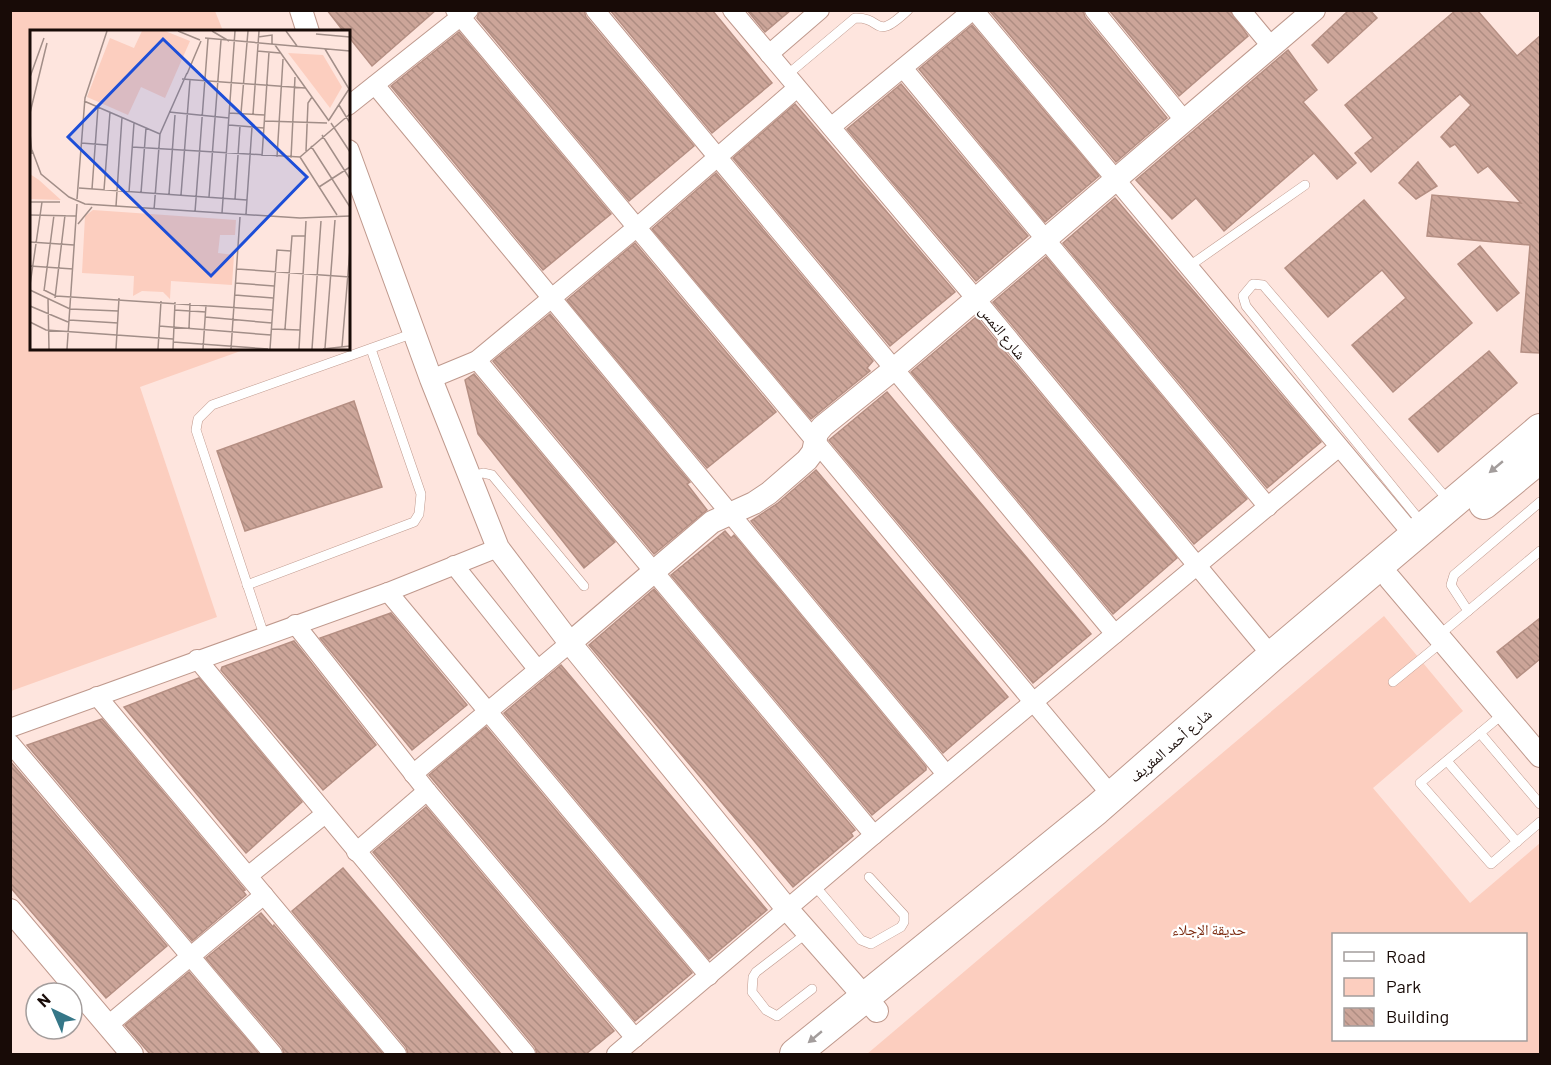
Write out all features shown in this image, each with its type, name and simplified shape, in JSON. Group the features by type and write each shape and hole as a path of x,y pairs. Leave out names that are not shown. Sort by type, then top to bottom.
{"highway":[{"name":"شارع أحمد المقريف","path":"826,1054 871,1004 1272,656 1540,429"},
{"name":"شارع أحمد المقريف","path":"795,1054 871,1004 1540,458"}],"street":[{"path":"301,10 307,30"},
{"path":"595,10 1115,634"},
{"name":"شارع النمس","path":"732,10 976,299 1272,656"},
{"path":"769,54 820,10"},
{"path":"831,127 973,10 1339,447 1420,532"},
{"path":"1094,10 1184,120"},
{"path":"1241,10 1271,46"},
{"path":"413,774 655,573 712,522 754,503 769,493 807,460 813,452 814,440 823,426 894,369 1314,10"},
{"path":"350,104 363,88 461,13 636,228 1112,796"},
{"path":"903,68 1268,507"},
{"path":"431,379 477,360 636,228 717,157 792,82"},
{"path":"363,88 551,298 946,774"},
{"path":"350,157 431,379 498,548 570,643 788,910 871,1004"},
{"path":"477,360 874,835"},
{"path":"616,1054 946,774 1339,447"},
{"path":"10,728 388,592 498,548"},
{"path":"454,566 537,670"},
{"path":"1390,579 1540,756"},
{"path":"388,592 709,975"},
{"path":"296,624 413,774 635,1038"},
{"path":"197,659 526,1054"},
{"path":"97,696 397,1054"},
{"path":"10,743 273,1054"},
{"path":"356,852 428,791"},
{"path":"248,876 325,814"},
{"path":"108,1026 264,895"},
{"path":"10,910 132,1054"}],"lane":[{"path":"792,82 855,18 862,18 879,27 888,27 908,10"},
{"path":"1188,267 1305,185"},
{"path":"1420,532 1246,306 1243,296 1253,284 1263,285 1452,504"},
{"path":"264,635 196,430 198,419 212,405 414,333"},
{"path":"247,585 414,522 419,514 421,494 371,349"},
{"path":"469,477 483,473 492,475 584,586"},
{"path":"1468,611 1451,585 1454,575 1540,502"},
{"path":"1393,682 1468,611 1540,551"},
{"path":"1504,713 1420,783 1491,864 1540,822"},
{"path":"1480,733 1540,804"},
{"path":"1447,761 1516,842"},
{"path":"815,886 861,940 871,944 901,927 904,915 869,877"},
{"path":"807,933 756,972 751,983 752,992 766,1010 777,1016 812,989"}],"green space":[{"path":"10,11 215,11 223,30 30,30 30,350 243,350 140,387 217,617 11,691"},
{"name":"حديقة الإجلاء","path":"1384,616 1463,711 1373,788 1470,903 1540,843 1540,1054 867,1054"}],"building":[{"path":"327,10 436,10 372,66 350,38 350,30 342,30"},
{"path":"480,10 584,10 586,17 694,146 629,201 477,18"},
{"path":"610,10 712,10 772,83 712,133"},
{"path":"747,10 791,10 765,32"},
{"path":"989,10 1083,10 1085,17 1167,118 1116,162"},
{"path":"1109,10 1230,10 1248,36 1179,96"},
{"path":"1349,10 1370,10 1377,18 1328,63 1312,45"},
{"path":"1456,10 1477,10 1517,56 1540,36 1540,353 1521,352 1530,245 1427,236 1432,195 1521,203 1488,166 1478,173 1455,144 1450,147 1441,137 1471,105 1460,94 1371,172 1355,153 1373,138 1345,105"},
{"path":"972,25 1099,176 1045,222 919,69"},
{"path":"459,32 611,214 543,270 391,86"},
{"path":"1288,50 1317,90 1303,102 1356,163 1337,179 1314,153 1224,231 1196,198 1172,219 1136,180"},
{"path":"901,84 1028,236 976,281 847,129"},
{"path":"795,104 955,292 890,346 733,158"},
{"path":"1418,162 1437,186 1416,199 1399,183"},
{"path":"716,173 873,361 867,368 870,371 811,419 652,229"},
{"path":"1115,198 1321,442 1267,488 1063,243"},
{"path":"1364,200 1472,323 1393,392 1352,345 1406,298 1382,270 1328,317 1285,268"},
{"path":"635,243 776,412 707,468 567,300"},
{"path":"1480,246 1519,293 1497,311 1458,264"},
{"path":"1046,257 1247,499 1194,544 993,302"},
{"path":"550,314 690,482 687,484 707,510 654,554 493,361"},
{"path":"976,317 1177,558 1113,614 911,372"},
{"path":"1489,351 1517,383 1438,452 1409,419"},
{"path":"474,374 615,542 584,568 478,434 465,380"},
{"path":"887,392 1091,634 1033,683 829,440"},
{"path":"354,401 382,487 245,531 217,451"},
{"path":"816,470 1008,697 943,753 751,521 778,503"},
{"path":"725,531 731,538 734,535 926,767 926,770 872,815 671,575"},
{"path":"654,589 855,830 851,833 853,836 793,887 589,645"},
{"path":"391,613 467,705 412,750 320,638"},
{"path":"1540,618 1540,659 1517,678 1497,652"},
{"path":"294,641 376,745 323,790 221,670 222,667"},
{"path":"561,665 767,910 709,959 504,713"},
{"path":"199,678 302,802 246,853 124,707"},
{"path":"102,719 245,890 243,891 246,895 192,941 27,745"},
{"path":"486,727 692,973 635,1021 429,775"},
{"path":"10,761 167,946 106,998 10,887"},
{"path":"426,807 614,1031 586,1054 537,1054 535,1047 373,852"},
{"path":"343,868 501,1054 408,1054 406,1047 292,911"},
{"path":"261,913 273,927 274,925 383,1054 284,1054 282,1047 206,958"},
{"path":"189,972 259,1054 150,1054 125,1025"}]}
